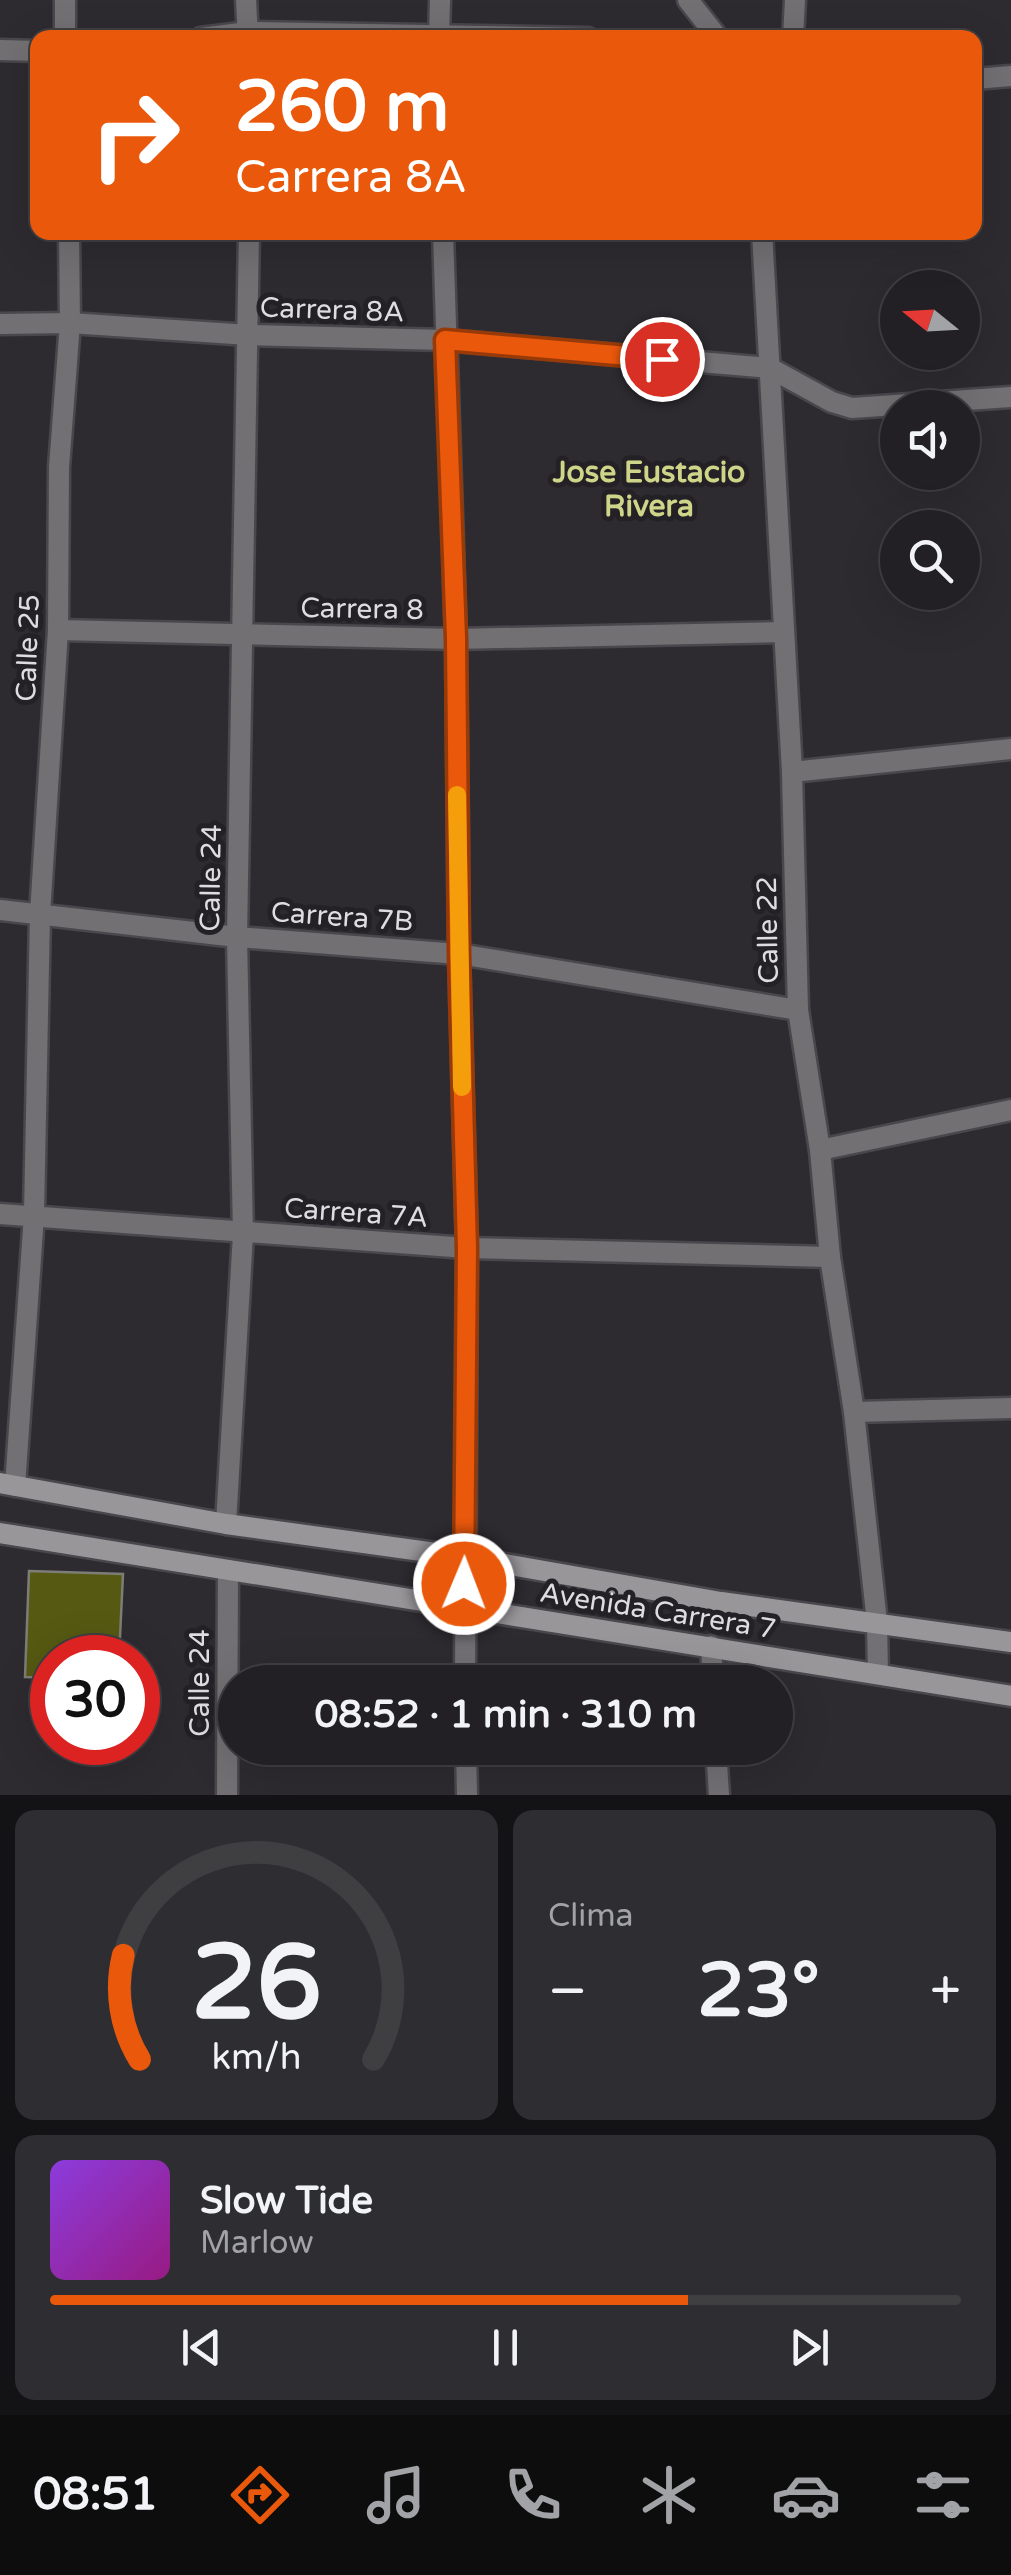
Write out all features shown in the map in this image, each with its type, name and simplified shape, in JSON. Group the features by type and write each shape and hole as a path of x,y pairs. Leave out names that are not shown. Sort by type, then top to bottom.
{"main road":[{"name":"Avenida Carrera 7","path":"7,1484 226,1524 464,1558 721,1602 1011,1642"},
{"name":"Avenida Carrera 7","path":"0,1533 1011,1696"}],"street":[{"path":"64,0 65,30"},
{"path":"246,0 248,30"},
{"path":"439,30 440,0"},
{"path":"688,0 712,30"},
{"path":"793,30 795,0"},
{"path":"0,50 30,52"},
{"path":"982,78 1011,76"},
{"name":"Calle 25","path":"7,1484 34,1215 40,914 58,630 59,467 70,323 68,240"},
{"name":"Calle 24","path":"226,1524 243,1234 237,937 249,240"},
{"path":"443,240 456,638 467,1248 465,1665"},
{"name":"Calle 22","path":"762,240 792,772 798,1010 854,1412 877,1622 878,1674"},
{"name":"Carrera 8A","path":"0,324 70,323 249,335 445,340 770,368 832,402 852,408 1011,396"},
{"name":"Carrera 8","path":"58,630 456,638 784,632"},
{"path":"792,772 1011,749"},
{"name":"Carrera 7B","path":"0,910 237,937 459,954 798,1010"},
{"path":"820,1150 1011,1110"},
{"name":"Carrera 7A","path":"0,1214 467,1248 830,1257"},
{"path":"854,1412 1011,1408"},
{"name":"Calle 24","path":"227,1795 228,1570"},
{"path":"711,1646 712,1665"},
{"path":"466,1765 467,1795"},
{"path":"717,1765 719,1795"}],"building":[{"path":"29,1571 123,1574 120,1635 30,1635 30,1677 25,1677"}],"slow traffic":[{"path":"457,795 462,1087"}],"district":[{"name":"Jose Eustacio Rivera","path":"649,489"}],"route":[{"path":"464,1584 467,1248 456,638 445,340 662,359"}]}
